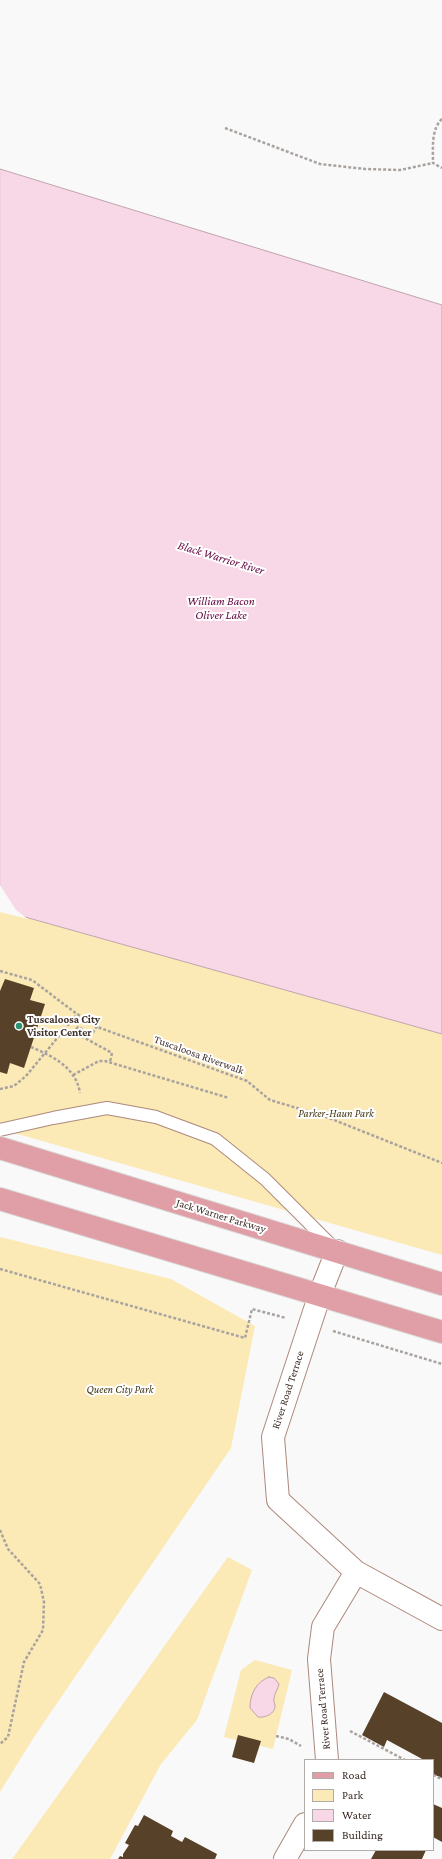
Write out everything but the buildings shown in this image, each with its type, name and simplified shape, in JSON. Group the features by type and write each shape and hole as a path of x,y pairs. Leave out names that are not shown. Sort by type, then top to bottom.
{"main road":[{"name":"Jack Warner Parkway","path":"0,1148 442,1284"},
{"path":"0,1199 320,1294 442,1332"}],"street":[{"name":"River Road Terrace","path":"337,1251 320,1294 273,1437 278,1500 356,1572 442,1619"},
{"name":"River Road Terrace","path":"327,1759 319,1659 322,1627 356,1572"},
{"path":"285,1859 304,1826"}],"lane":[{"path":"0,1130 107,1108 156,1117 215,1139 265,1179 337,1251"}],"path":[{"path":"433,163 433,139 438,123 442,119"},
{"path":"225,128 320,164 365,169 400,170 433,163 442,168"},
{"name":"Tuscaloosa Riverwalk","path":"0,971 32,980 77,1014 97,1026 247,1081 270,1100 289,1107 324,1116 442,1163"},
{"path":"0,1089 8,1089 14,1086 26,1076 77,1014"},
{"path":"97,1026 92,1034 78,1027 74,1032 112,1053 110,1062"},
{"path":"30,1047 45,1053 64,1065 73,1074 78,1082 84,1113"},
{"path":"73,1074 99,1061 110,1062 230,1098"},
{"path":"0,1269 245,1338 252,1309 310,1324 442,1364"},
{"path":"0,1530 8,1549 40,1584 44,1602 43,1630 24,1662 8,1737 0,1744"},
{"path":"324,1719 403,1759"},
{"path":"276,1736 289,1739 302,1747"}],"green space":[{"name":"Parker-Haun Park","path":"0,910 442,1034 442,1255 0,1129"},
{"name":"Queen City Park","path":"0,1237 171,1279 255,1326 231,1448 34,1737 0,1792"},
{"path":"228,1557 252,1570 197,1720 161,1764 110,1859 12,1859"},
{"path":"255,1660 292,1670 273,1749 224,1737 241,1670"}],"water":[{"name":"William Bacon Oliver Lake","path":"0,169 442,305 442,1034 0,910"},
{"path":"269,1677 274,1678 279,1684 274,1697 275,1709 269,1715 258,1717 250,1708 251,1698 257,1685"}],"pier":[{"path":"0,885 16,910 28,919 0,912"}],"place":[{"name":"Tuscaloosa City Visitor Center","path":"19,1026"}],"water label":[{"name":"Black Warrior River","path":"221,558"}]}
